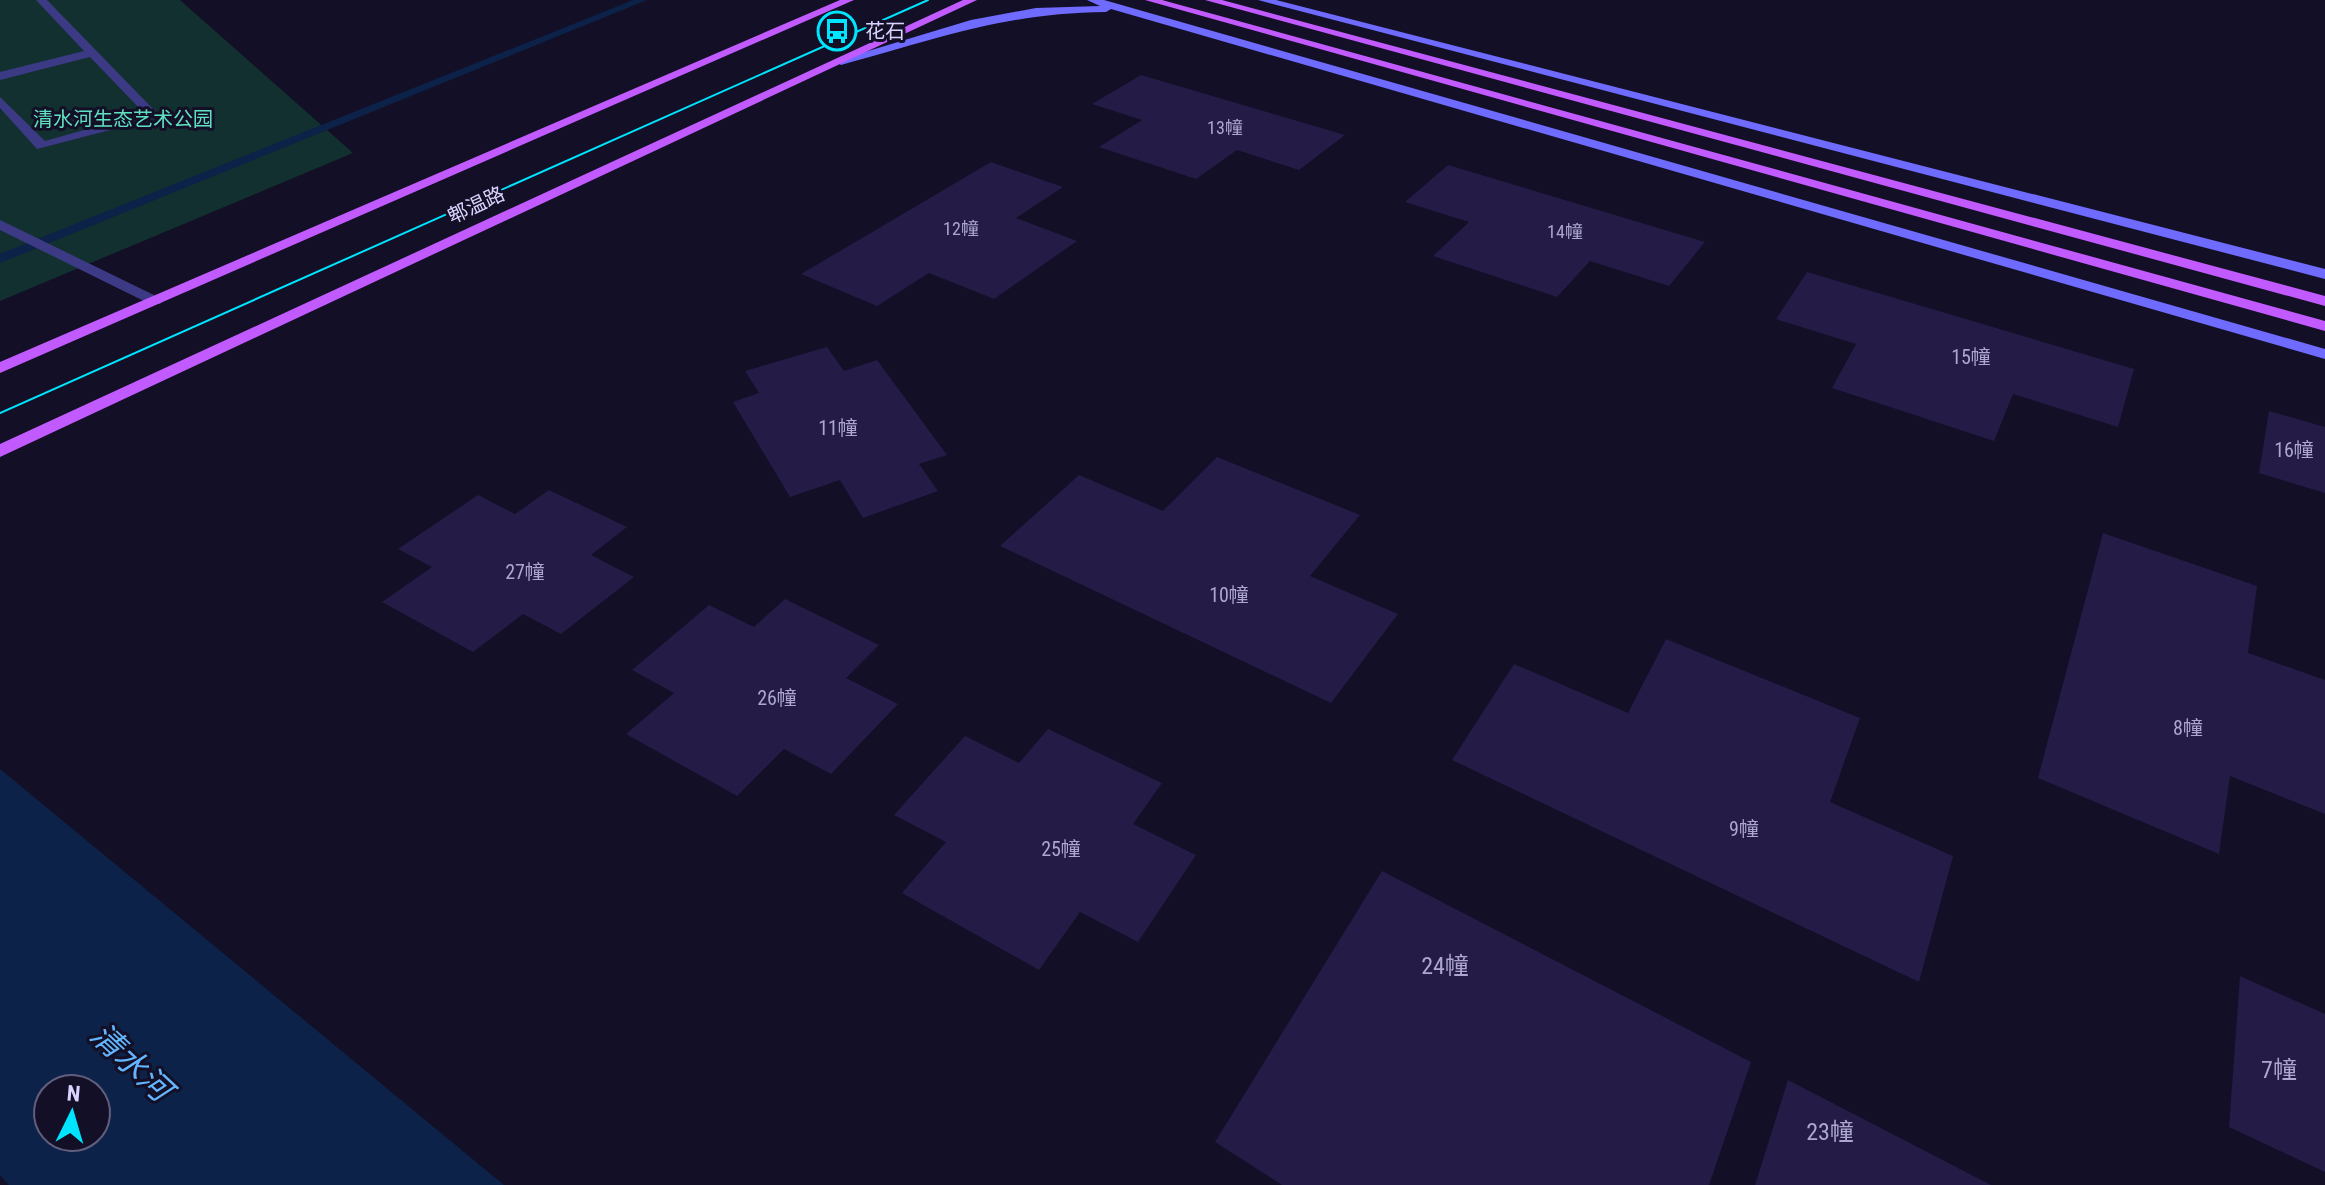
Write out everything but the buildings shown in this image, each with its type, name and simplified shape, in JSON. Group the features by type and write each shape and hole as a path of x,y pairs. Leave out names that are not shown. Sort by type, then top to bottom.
{"main road":[{"name":"郫温路","path":"3,449 972,0"},
{"path":"1092,0 2325,354"},
{"path":"1150,0 2325,326"},
{"path":"1210,0 2325,301"},
{"path":"1263,0 2325,274"},
{"name":"郫温路","path":"0,368 845,1"},
{"path":"841,61 975,19 1080,8 1127,10"}],"lane":[{"path":"0,101 42,146 152,115 41,0"},
{"path":"0,76 92,53"},
{"path":"0,225 155,301"}],"green space":[{"name":"清水河生态艺术公园","path":"0,0 180,0 353,153 0,301"}],"water":[{"name":"清水河","path":"0,769 504,1185 9,1185 0,1175"}],"waterway":[{"path":"0,259 642,0"}],"tram line":[{"path":"0,413 928,0"}],"place":[{"name":"花石","path":"837,31"}]}
